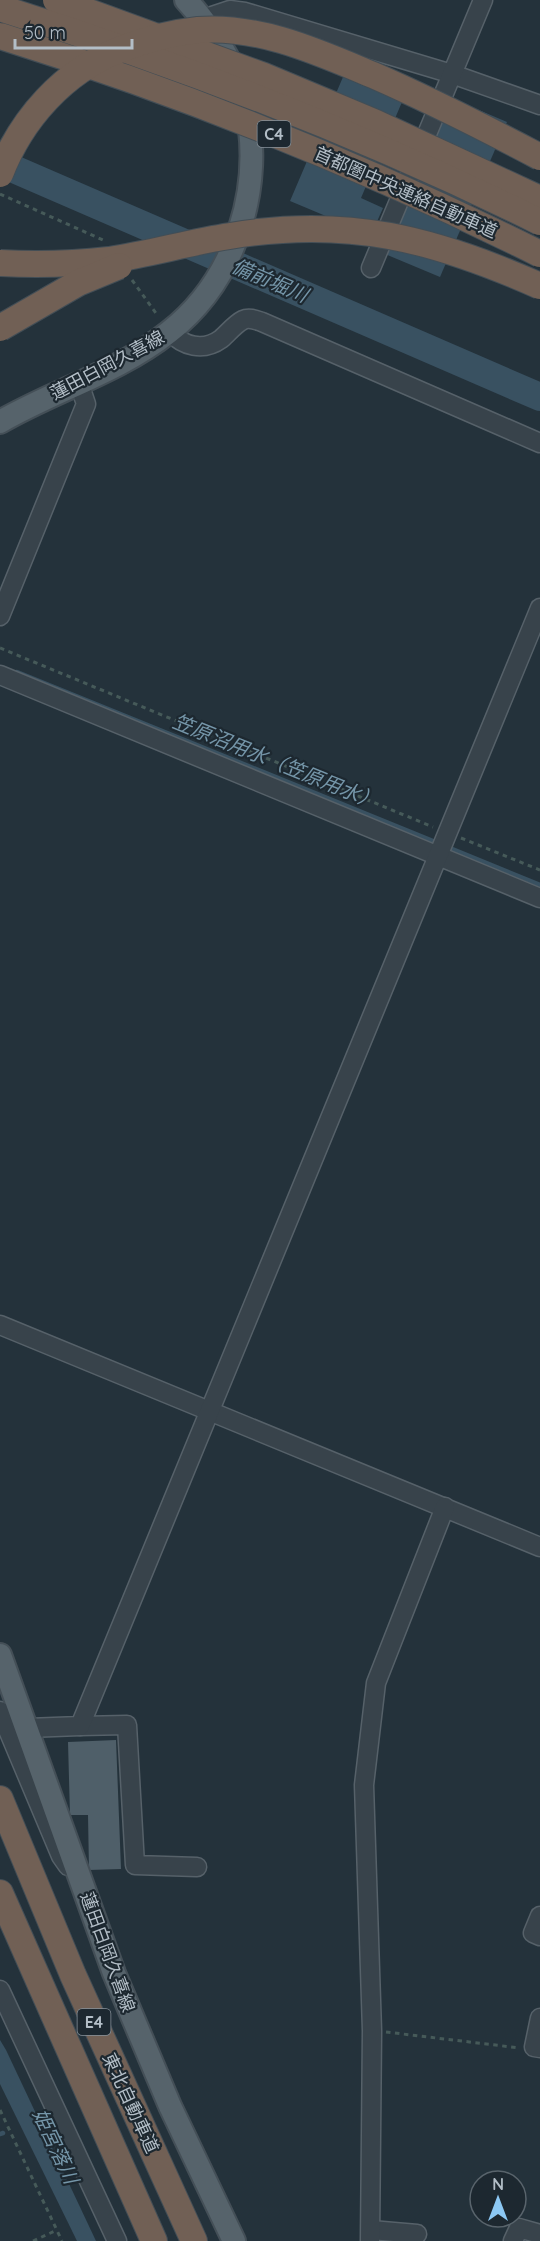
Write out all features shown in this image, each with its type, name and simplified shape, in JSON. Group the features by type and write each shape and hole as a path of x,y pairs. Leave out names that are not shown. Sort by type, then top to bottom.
{"highway":[{"path":"56,0 264,76 376,123 540,199"},
{"name":"首都圏中央連絡自動車道","path":"0,8 208,78 360,140 540,222"},
{"path":"0,174 21,132 41,104 68,78 99,57 133,44 200,30 262,36 313,49 402,88 540,157"},
{"name":"首都圏中央連絡自動車道","path":"0,37 202,104 350,165 540,254"},
{"path":"0,262 80,262 155,252 232,235 273,231 354,230 435,245 481,260 540,286"},
{"path":"0,328 78,283 155,252"},
{"name":"東北自動車道","path":"0,1799 72,1975 194,2241"},
{"name":"東北自動車道","path":"0,1893 154,2241"}],"main road":[{"name":"蓮田白岡久喜線","path":"0,422 121,362 170,332 213,286 242,227 249,186 250,145 245,101 228,60 203,19 186,0"},
{"name":"蓮田白岡久喜線","path":"0,1655 114,1973 234,2241"}],"street":[{"path":"0,37 18,0"},
{"path":"370,268 483,0"},
{"path":"203,19 230,10 246,12 452,74 540,105"},
{"path":"170,332 188,346 200,346 218,341 242,320 262,322 540,443"},
{"path":"0,616 86,404 79,383"},
{"path":"80,1726 540,608"},
{"path":"0,675 540,898"},
{"path":"0,1325 540,1547"},
{"path":"417,2234 371,2236 372,2031 364,1785 376,1683 444,1507"},
{"path":"0,1711 61,1856 84,1886"},
{"path":"28,1728 127,1725 135,1865 197,1867"},
{"path":"540,1916 533,1934 540,1936"},
{"path":"0,1990 117,2241"},
{"path":"537,2048 540,2018"},
{"path":"513,2241 519,2228 540,2234"}],"path":[{"path":"0,648 540,870"},
{"path":"372,2031 443,2037 519,2048 537,2048"},
{"path":"0,2110 62,2241"},
{"path":"33,2241 57,2230"}],"water":[{"path":"343,77 402,102 361,198 383,208 371,235 290,201"},
{"path":"453,99 507,122 440,277 385,254"},
{"path":"0,2040 96,2241 77,2241 0,2084"}],"building":[{"path":"116,1740 121,1869 89,1870 88,1815 70,1815 68,1742"}],"waterway":[{"name":"備前堀川","path":"0,163 540,397"},
{"name":"笠原沼用水（笠原用水）","path":"17,672 438,843"},
{"name":"笠原沼用水（笠原用水）","path":"445,846 540,885"}],"water label":[{"name":"姫宮落川","path":"56,2146"}]}
